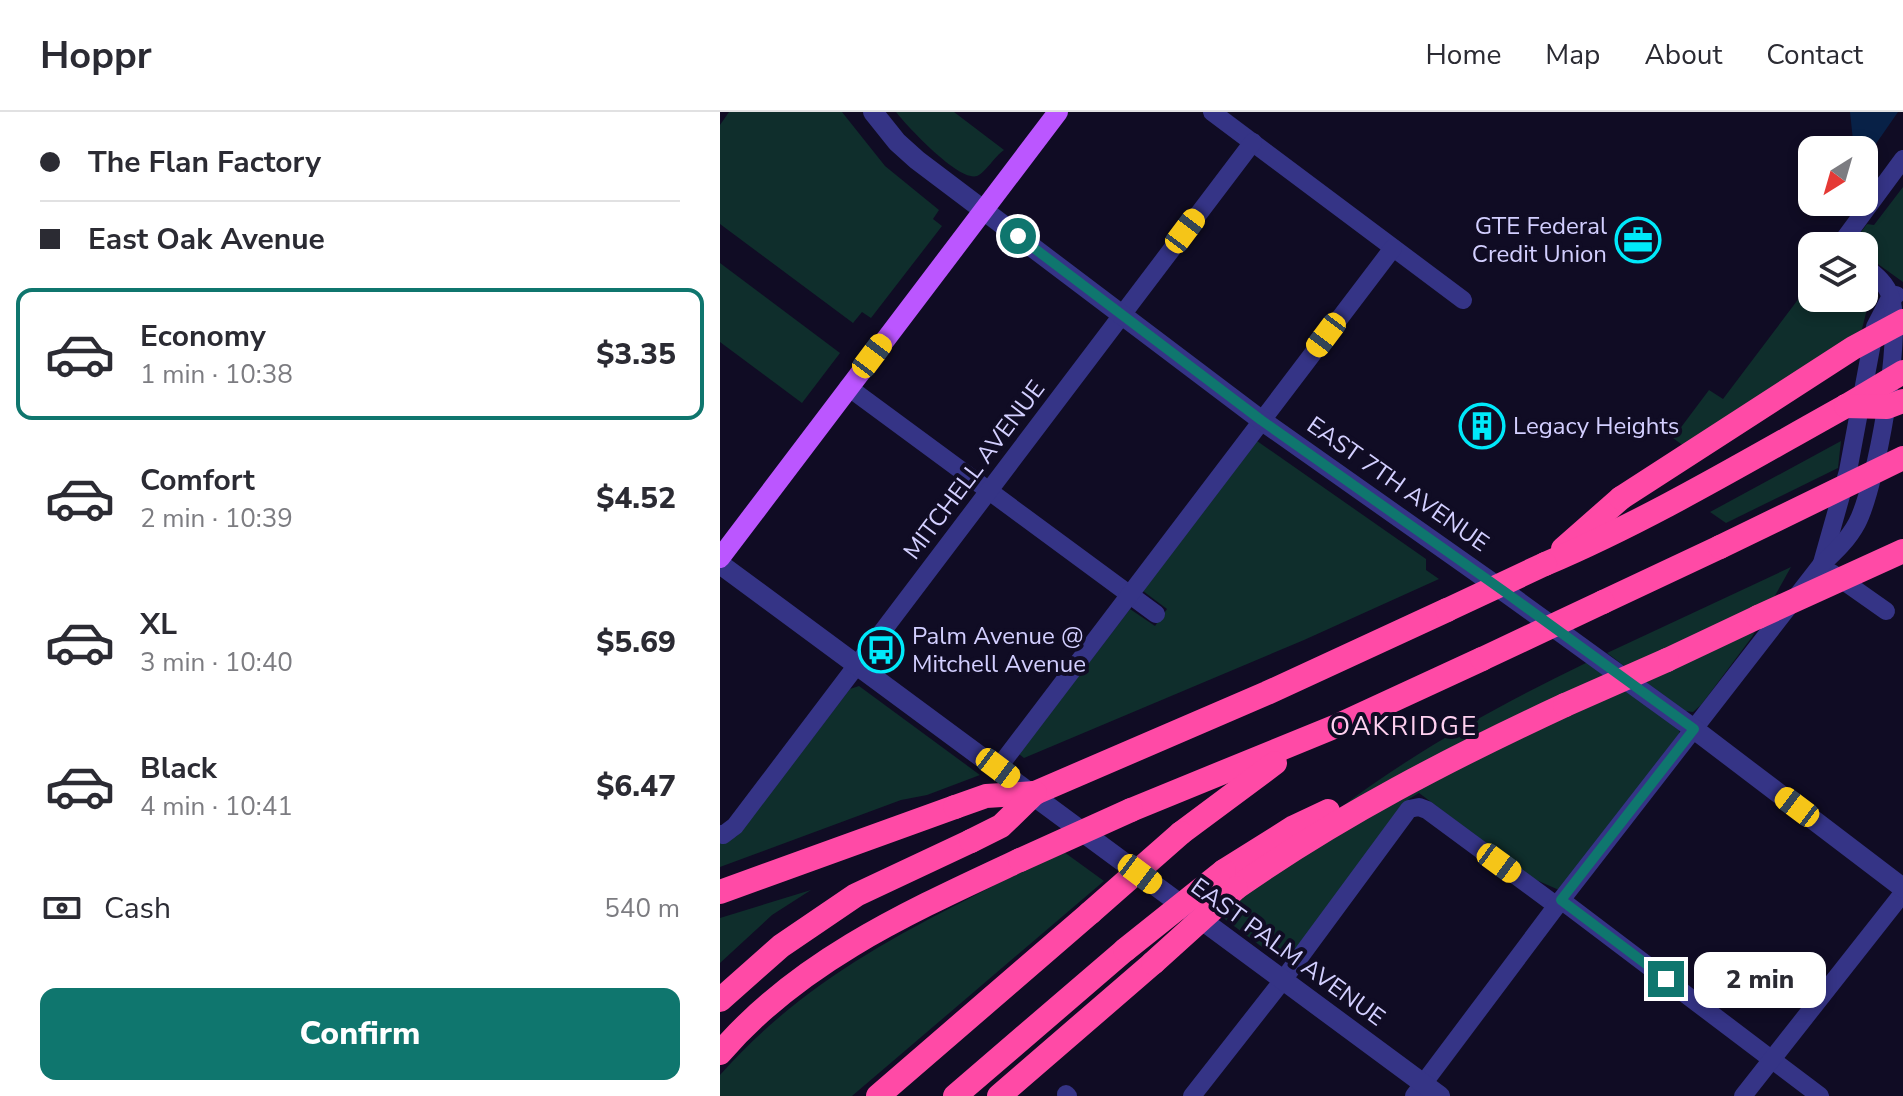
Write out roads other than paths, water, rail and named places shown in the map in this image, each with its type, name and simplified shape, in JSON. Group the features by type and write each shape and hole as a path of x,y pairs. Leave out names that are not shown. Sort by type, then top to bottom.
{"highway":[{"path":"1545,564 1621,498 1853,348 1899,307"},
{"path":"720,1000 781,946 856,895 1001,826 1035,793 1279,688 1587,546 1664,507 1903,372"},
{"path":"1846,406 1887,407 1903,401"},
{"path":"720,1053 755,1016 819,964 888,922 1131,810 1339,725 1903,458"},
{"path":"955,1096 1125,950 1230,879 1294,827 1430,762 1477,746 1903,551"},
{"path":"878,1096 1181,833 1259,773 1339,725"},
{"path":"720,892 986,796 1035,793"},
{"path":"999,1096 1153,963 1230,879"}],"main road":[{"path":"720,561 1058,112"}],"street":[{"name":"EAST 7TH AVENUE","path":"873,112 897,142 917,160 1261,420 1694,729 1903,890"},
{"path":"1212,112 1463,300"},
{"name":"MITCHELL AVENUE","path":"728,830 1253,142"},
{"path":"1848,232 1903,159"},
{"path":"998,768 1393,248"},
{"path":"1426,1092 1559,903 1821,565 1850,537 1872,481 1899,307 1878,278"},
{"path":"1821,565 1848,471 1875,327 1899,307"},
{"path":"848,387 1156,614"},
{"name":"EAST PALM AVENUE","path":"720,561 1283,980 1426,1092"},
{"path":"1821,565 1886,611"},
{"path":"1192,1096 1283,980 1409,809 1419,807 1559,903 1820,1096"},
{"path":"1743,1096 1903,890"}],"water":[{"path":"1850,112 1898,112 1878,141 1878,136 1853,136"}],"place":[{"name":"GTE Federal Credit Union","path":"1638,240"},
{"name":"Legacy Heights","path":"1482,426"},
{"name":"Palm Avenue @ Mitchell Avenue","path":"881,650"}],"district":[{"name":"OAKRIDGE","path":"1404,726"}]}
